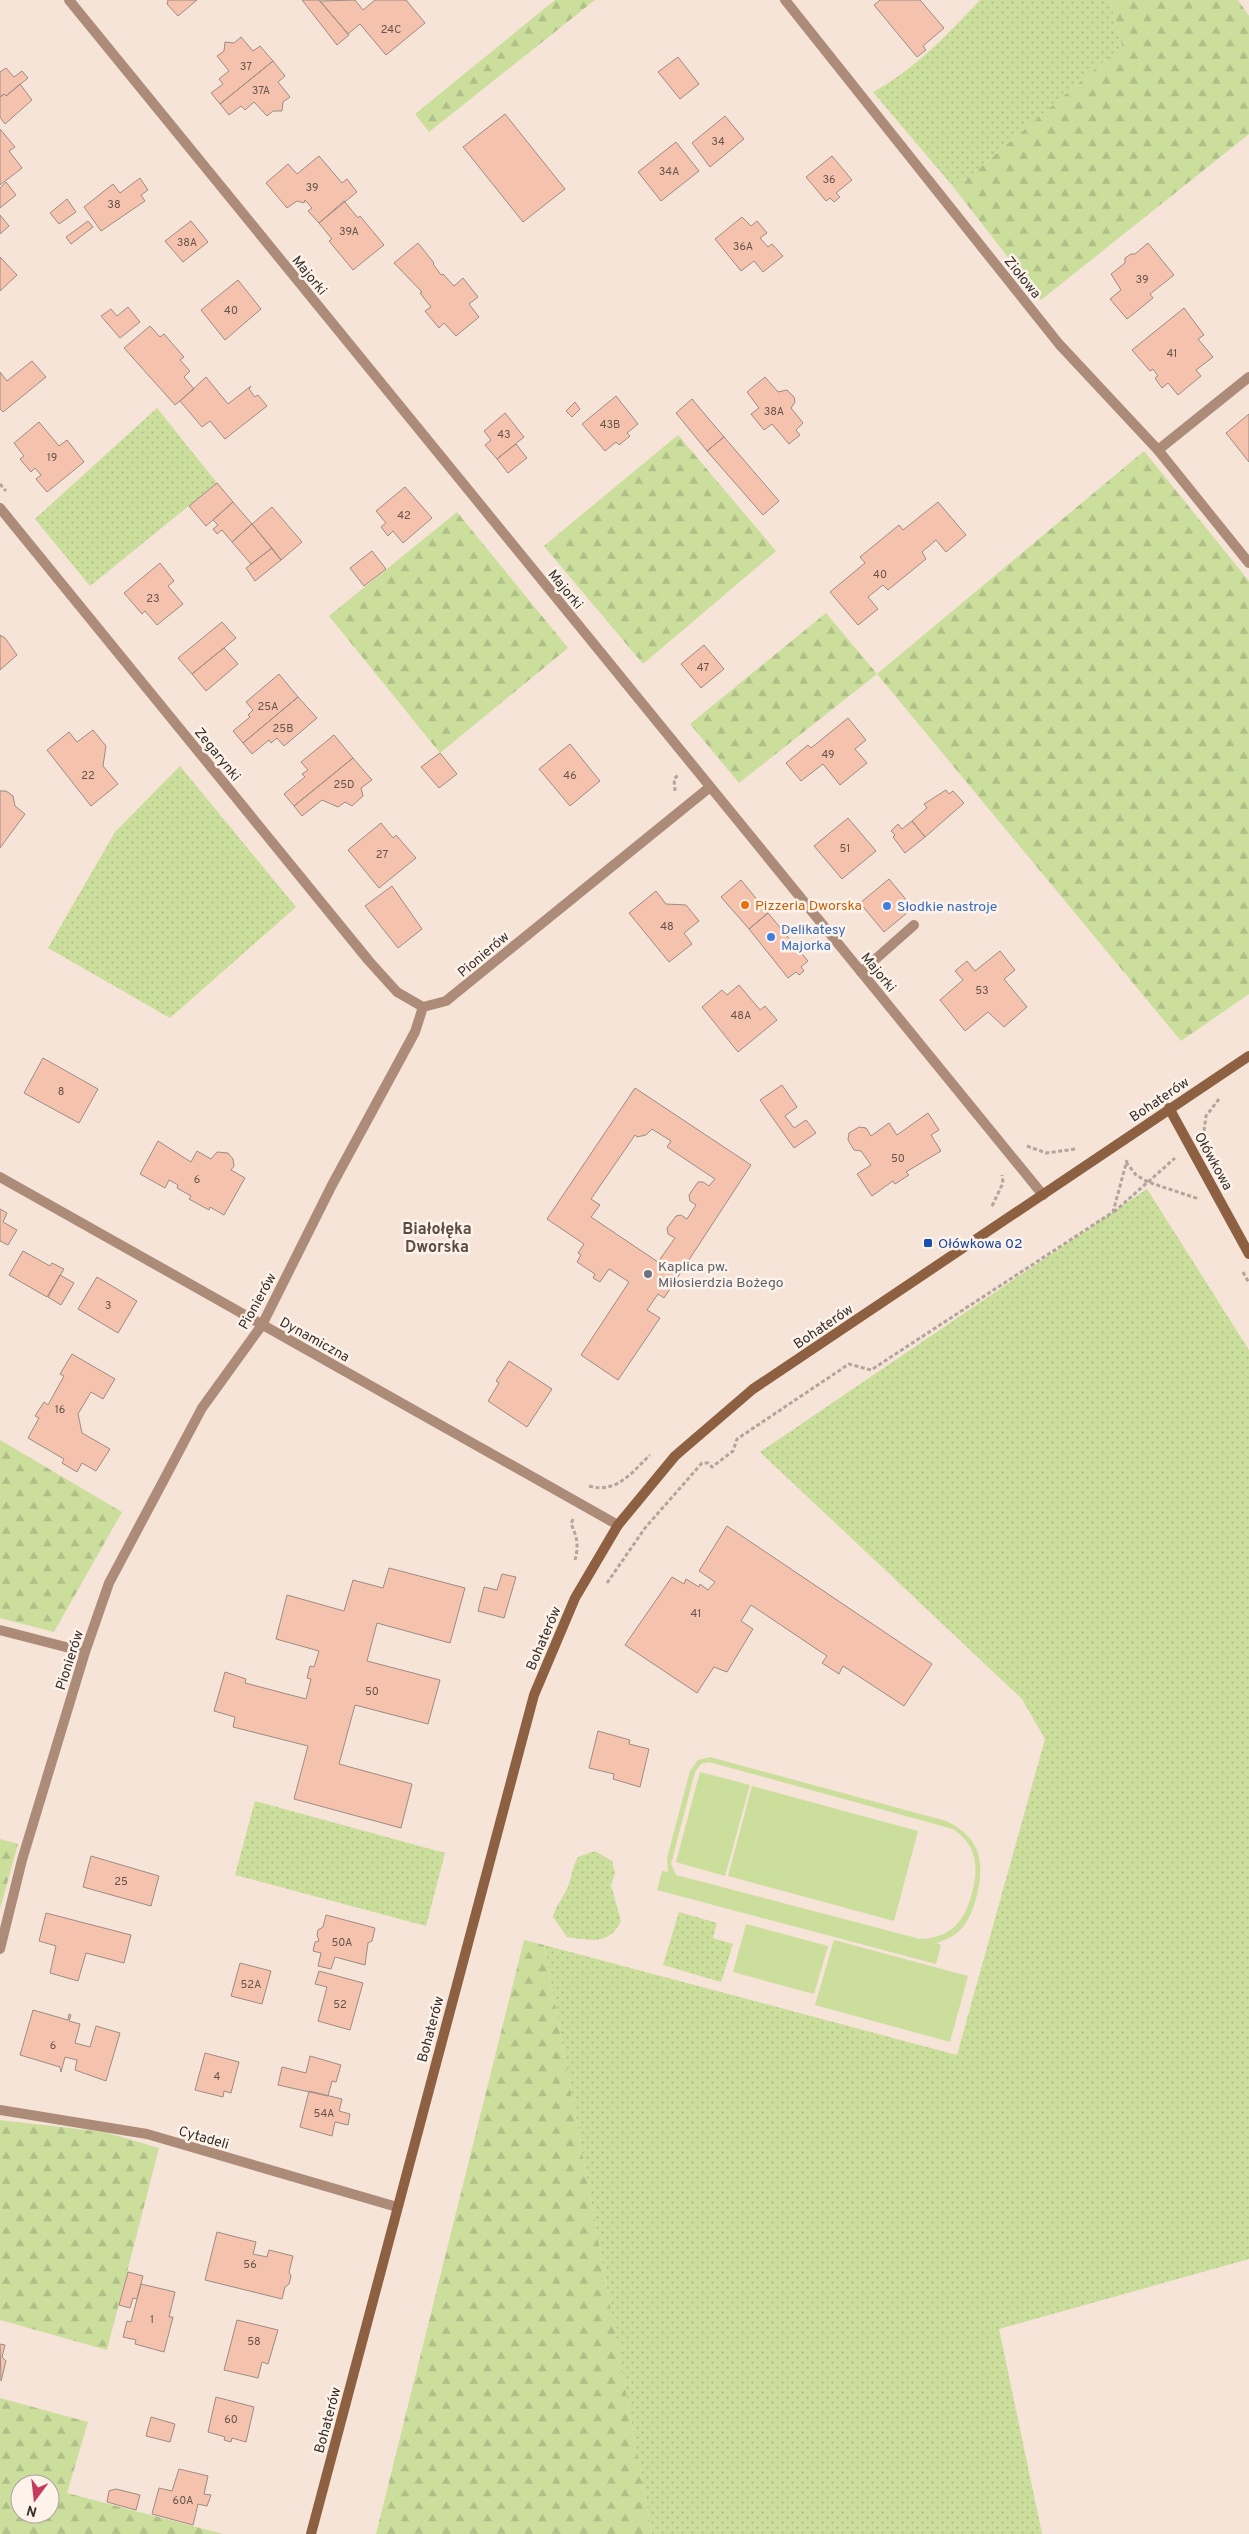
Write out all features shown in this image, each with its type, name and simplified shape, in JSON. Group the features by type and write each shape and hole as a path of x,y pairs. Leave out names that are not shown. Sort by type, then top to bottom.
{"street":[{"name":"Majorki","path":"68,0 1043,1195"},
{"name":"Ziołowa","path":"784,0 1059,344 1158,450 1249,563"},
{"path":"1158,450 1249,377"},
{"name":"Zegarynki","path":"0,508 369,961 398,992 423,1007"},
{"name":"Pionierów","path":"0,1949 22,1860 85,1652 109,1583 198,1417 262,1325 332,1185 414,1032 423,1007 446,1001 710,787"},
{"path":"861,972 914,926"},
{"name":"Bohaterów","path":"311,2534 534,1695 575,1598 618,1525 675,1456 753,1390 1169,1108 1249,1056"},
{"name":"Ołówkowa","path":"1169,1108 1249,1254"},
{"name":"Dynamiczna","path":"0,1177 618,1525"},
{"path":"0,1630 85,1652"},
{"name":"Cytadeli","path":"0,2110 147,2134 397,2207"}],"path":[{"path":"0,484 13,499"},
{"path":"675,794 674,779 691,764"},
{"path":"989,1210 1003,1183 1000,1164 1026,1146 1046,1153 1080,1148"},
{"path":"1114,1146 1136,1175 1148,1182 1202,1200"},
{"path":"650,1454 625,1479 612,1486 600,1489 589,1486 571,1524 577,1535 577,1552 573,1564 604,1587 646,1528 702,1463 708,1463 712,1467 733,1451 737,1440 762,1421 848,1364 871,1370 1113,1212 1175,1158"},
{"path":"1113,1212 1126,1162"},
{"path":"1240,1266 1249,1283"}],"green space":[{"path":"555,0 595,0 429,132 415,114"},
{"path":"980,0 1110,0 1122,46 955,189 873,92 903,73 916,62 943,38"},
{"path":"1110,0 1238,0 1249,16 1249,134 1041,300 955,189 1122,46"},
{"path":"157,408 217,483 90,586 35,519"},
{"path":"678,435 776,551 643,664 544,546"},
{"path":"1144,451 1249,581 1249,994 1181,1041 877,674"},
{"path":"457,512 568,648 440,753 329,616"},
{"path":"826,613 877,674 739,783 690,724"},
{"path":"180,766 296,907 170,1018 48,948 115,832"},
{"path":"1147,1189 1249,1350 1249,2259 999,2329 1042,2534 652,2534 544,1945 957,2055 1045,1739 1022,1699 760,1452"},
{"path":"0,1440 122,1512 54,1632 0,1618"},
{"path":"710,1757 946,1821 958,1828 974,1844 980,1863 979,1886 967,1922 955,1935 936,1943 941,1945 936,1964 657,1890 662,1871 668,1872 667,1858 690,1771 698,1760","holes":["709,1762 953,1829 961,1835 971,1849 975,1866 974,1883 969,1903 961,1920 948,1931 931,1938 920,1939 676,1875 671,1864 695,1772 701,1764"]},
{"path":"700,1772 750,1785 725,1876 676,1862"},
{"path":"752,1786 918,1831 894,1921 728,1876"},
{"path":"255,1801 445,1853 426,1926 235,1875"},
{"path":"0,1839 18,1844 0,1909"},
{"path":"595,1851 612,1861 615,1873 611,1885 621,1921 616,1929 605,1938 591,1940 567,1937 553,1917 554,1912 569,1884 578,1857"},
{"path":"679,1912 717,1923 713,1938 733,1944 721,1982 663,1965"},
{"path":"746,1924 828,1946 814,1994 733,1972"},
{"path":"524,1940 544,1945 652,2534 376,2534"},
{"path":"834,1940 968,1976 950,2042 815,2005"},
{"path":"0,2120 104,2132 159,2148 107,2350 0,2320"},
{"path":"0,2398 88,2422 67,2493 223,2534 0,2534"}],"building":[{"path":"168,0 197,0 178,16 167,4"},
{"path":"302,0 319,0 349,35 337,45"},
{"path":"355,0 363,10 375,0 406,0 425,23 386,55 360,24 348,34 320,1"},
{"path":"880,0 920,0 944,28 923,46 926,50 917,57 874,5"},
{"path":"241,37 253,51 260,46 273,61 220,104 211,93 223,84 219,79 229,71 217,56 224,51 225,42 234,43"},
{"path":"678,57 699,84 680,99 658,72"},
{"path":"273,61 285,76 278,82 290,97 283,102 282,111 273,111 267,116 254,102 245,110 241,106 229,115 220,104"},
{"path":"6,68 14,77 22,71 28,78 6,96 4,94 0,97 0,72"},
{"path":"20,84 32,100 5,124 0,117 0,97 4,94 6,96"},
{"path":"505,114 565,189 523,222 463,147"},
{"path":"725,116 744,139 710,167 692,143"},
{"path":"0,129 15,147 9,151 22,168 0,185"},
{"path":"676,142 699,171 661,201 638,172"},
{"path":"319,156 342,183 347,179 357,192 319,223 308,211 312,208 305,200 304,203 297,201 287,208 266,183 288,164 297,174"},
{"path":"832,156 852,180 836,193 840,197 834,202 830,198 826,201 806,177"},
{"path":"140,178 148,190 141,195 145,201 101,231 84,207 113,184 120,193"},
{"path":"6,182 16,195 0,208 0,188"},
{"path":"67,199 76,212 59,224 50,213"},
{"path":"344,201 358,218 360,216 384,245 353,270 329,241 332,239 319,223"},
{"path":"0,215 9,226 0,234"},
{"path":"742,217 751,226 757,221 767,233 760,238 768,247 772,244 783,256 763,272 754,261 741,271 715,239"},
{"path":"88,221 93,227 71,244 66,237"},
{"path":"191,221 208,242 183,262 165,241"},
{"path":"418,243 441,275 443,274 454,286 463,278 478,297 469,304 479,317 456,336 444,323 439,328 425,311 431,307 420,293 422,292 394,263"},
{"path":"1148,243 1174,275 1150,294 1153,298 1127,319 1110,299 1121,290 1111,274 1125,263 1125,258 1135,254"},
{"path":"0,257 17,275 0,291"},
{"path":"238,280 261,309 225,340 201,310"},
{"path":"128,307 140,322 120,338 101,316 111,309 117,316"},
{"path":"1184,308 1204,335 1198,339 1213,357 1196,370 1201,376 1178,395 1168,383 1162,388 1155,378 1158,376 1153,369 1150,371 1132,350"},
{"path":"150,326 160,337 164,334 184,357 180,360 190,371 184,377 194,389 175,405 124,348"},
{"path":"32,361 46,377 3,412 0,409 0,372 7,381"},
{"path":"206,377 228,404 251,386 249,389 255,397 258,395 267,406 225,439 210,421 202,427 180,401"},
{"path":"765,377 778,392 787,390 794,397 795,402 791,408 803,423 796,430 800,435 789,444 772,424 764,430 751,414 759,408 747,392"},
{"path":"616,396 638,424 627,433 630,436 619,445 616,442 605,451 582,424"},
{"path":"692,399 724,437 707,451 676,413"},
{"path":"575,402 580,409 572,417 566,411"},
{"path":"505,413 524,437 497,459 485,445 491,440 484,431"},
{"path":"1249,414 1249,462 1226,433"},
{"path":"39,422 59,446 67,440 84,462 47,492 36,479 41,475 35,468 31,472 20,459 24,456 14,443"},
{"path":"724,437 779,501 763,515 707,451"},
{"path":"516,444 527,458 508,473 497,459"},
{"path":"217,483 233,502 206,526 189,506"},
{"path":"405,487 432,518 403,543 393,531 388,536 381,527 386,523 376,511"},
{"path":"233,502 252,524 232,542 222,530 217,534 213,529 218,525 213,520"},
{"path":"938,502 966,535 946,552 936,540 922,552 926,559 888,590 883,585 868,597 878,609 858,625 830,592 865,563 860,557 899,525 903,530"},
{"path":"272,507 302,542 281,560 252,524"},
{"path":"252,524 272,548 251,564 232,542"},
{"path":"272,548 281,560 255,581 246,568"},
{"path":"372,551 386,569 364,586 350,568"},
{"path":"160,563 174,581 168,586 183,604 157,625 145,611 142,614 124,593"},
{"path":"222,622 236,638 192,674 178,658"},
{"path":"0,635 5,638 17,655 0,670"},
{"path":"704,645 724,669 701,688 681,664"},
{"path":"224,648 238,664 206,691 192,674"},
{"path":"279,674 298,697 243,743 233,731 250,717 248,715 253,710 246,702"},
{"path":"298,697 317,718 284,746 277,738 271,743 269,740 252,754 243,743"},
{"path":"848,718 866,740 855,749 867,763 840,785 823,764 801,781 786,763 808,745 811,748"},
{"path":"93,730 106,746 103,766 118,784 91,806 47,750 69,732 77,742"},
{"path":"334,735 353,758 294,806 284,794 305,777 302,774 308,770 301,762"},
{"path":"570,744 600,781 570,806 539,769"},
{"path":"440,753 457,774 439,788 421,767"},
{"path":"353,758 372,780 361,788 363,796 352,806 345,802 338,807 322,800 302,816 294,806"},
{"path":"946,790 949,794 953,791 964,803 925,837 912,821 927,808 924,804"},
{"path":"0,791 6,791 13,796 15,806 25,814 0,848"},
{"path":"848,818 876,851 842,879 814,846"},
{"path":"912,821 925,837 905,853 893,837 895,835 891,831 898,824 902,829"},
{"path":"381,823 393,838 396,835 416,858 379,888 348,850"},
{"name":"Słodkie nastroje","path":"889,879 913,908 884,932 860,903"},
{"name":"Pizzeria Dworska","path":"741,880 768,913 749,929 721,897"},
{"path":"392,886 422,929 398,948 365,906"},
{"path":"656,891 666,904 686,905 699,921 684,933 692,944 669,962 629,913"},
{"path":"768,913 808,961 801,967 804,971 799,975 796,972 788,978 749,929"},
{"path":"1000,951 1015,970 1004,979 1027,1007 1004,1027 988,1012 965,1031 940,1000 963,980 955,971 967,961 975,971"},
{"path":"739,985 760,1010 765,1006 777,1020 738,1052 702,1007 722,990 727,995"},
{"path":"43,1058 98,1089 79,1123 24,1093"},
{"path":"782,1085 797,1107 785,1116 794,1128 806,1120 816,1133 794,1148 760,1100"},
{"path":"635,1088 751,1165 664,1298 658,1294 647,1310 660,1318 618,1380 581,1355 629,1282 609,1269 600,1282 593,1278 595,1274 577,1262 581,1255 578,1253 584,1244 547,1219","holes":["652,1129 671,1141 667,1147 715,1179 709,1186 703,1182 698,1182 689,1195 690,1201 696,1205 687,1219 681,1215 676,1216 667,1228 668,1234 675,1238 658,1262 591,1217 600,1205 591,1199 635,1135 637,1137 646,1135"]},
{"path":"928,1113 939,1130 931,1135 941,1151 906,1172 909,1175 895,1184 893,1181 872,1196 857,1174 871,1165 861,1151 854,1150 848,1140 849,1133 859,1127 866,1128 871,1136 889,1123 897,1135"},
{"path":"158,1141 191,1162 197,1151 211,1159 217,1152 228,1153 233,1159 234,1166 231,1170 245,1178 224,1215 210,1207 209,1210 189,1199 191,1196 177,1188 178,1185 169,1180 165,1188 140,1174"},
{"path":"0,1209 7,1213 3,1222 17,1230 8,1245 0,1241"},
{"path":"23,1251 50,1266 52,1263 64,1269 47,1297 9,1275"},
{"path":"60,1275 74,1283 61,1305 48,1297"},
{"path":"97,1277 137,1301 118,1333 78,1309"},
{"path":"72,1354 115,1379 103,1399 91,1392 78,1414 82,1433 110,1449 96,1471 82,1463 77,1472 62,1463 64,1459 28,1438 39,1418 35,1416 44,1402 48,1405 64,1376 60,1374"},
{"path":"509,1361 552,1389 527,1427 488,1401 499,1383 496,1381"},
{"path":"727,1526 932,1664 904,1706 843,1666 839,1674 822,1663 827,1656 751,1605 741,1621 753,1629 727,1672 714,1667 697,1693 625,1645 672,1577 684,1584 686,1579 699,1587 700,1584 708,1590 715,1582 699,1571"},
{"path":"389,1568 465,1588 450,1643 377,1623 367,1661 440,1680 428,1724 355,1705 339,1764 412,1784 401,1828 294,1799 308,1746 233,1727 235,1717 214,1711 225,1672 246,1679 245,1683 306,1699 311,1679 307,1678 310,1666 314,1667 319,1651 276,1639 287,1595 344,1611 353,1580 383,1588"},
{"path":"502,1574 516,1577 504,1618 478,1611 484,1587 497,1590"},
{"path":"598,1731 630,1740 629,1744 649,1749 640,1787 613,1779 614,1774 589,1768"},
{"path":"91,1856 159,1876 151,1906 83,1887"},
{"path":"46,1913 131,1935 124,1963 86,1953 78,1981 50,1973 56,1946 39,1941"},
{"path":"326,1915 375,1928 372,1941 368,1943 365,1965 335,1957 331,1969 318,1966 321,1953 313,1951 315,1942 319,1941 318,1930 323,1927"},
{"path":"240,1963 271,1971 262,2004 231,1996"},
{"path":"319,1971 363,1983 350,2030 318,2021 327,1987 315,1984"},
{"path":"33,2010 68,2020 69,2014 71,2015 69,2021 80,2024 75,2043 90,2047 96,2026 120,2033 106,2081 75,2070 77,2060 65,2057 61,2072 60,2067 20,2055"},
{"path":"205,2053 239,2062 231,2093 224,2091 223,2097 195,2090"},
{"path":"310,2056 341,2065 336,2082 332,2081 328,2096 278,2085 282,2067 306,2073"},
{"path":"309,2091 342,2099 339,2111 350,2114 348,2125 335,2122 332,2136 300,2127"},
{"path":"217,2232 256,2242 253,2254 267,2257 269,2250 293,2256 289,2272 291,2276 289,2284 285,2287 282,2299 205,2280"},
{"path":"128,2272 143,2276 137,2299 133,2298 130,2308 119,2305"},
{"path":"141,2284 175,2292 169,2317 173,2317 164,2352 135,2344 136,2340 123,2337 127,2321 131,2322"},
{"path":"237,2320 278,2330 268,2364 262,2362 258,2378 224,2370"},
{"path":"0,2344 5,2345 2,2357 6,2361 1,2381"},
{"path":"216,2397 254,2407 246,2442 232,2438 231,2442 224,2440 225,2437 208,2432"},
{"path":"151,2417 175,2424 170,2442 146,2436"},
{"path":"179,2469 208,2476 204,2494 211,2495 207,2506 198,2504 193,2525 152,2514 159,2488 172,2491"},
{"path":"116,2489 140,2495 136,2510 107,2502 109,2491"}],"place":[{"name":"Pizzeria Dworska","path":"745,905"},
{"name":"Słodkie nastroje","path":"887,906"},
{"name":"Delikatesy Majorka","path":"771,937"},
{"name":"Ołówkowa 02","path":"928,1243"},
{"name":"Kaplica pw. Miłosierdzia Bożego","path":"648,1274"}],"district":[{"name":"Białołęka Dworska","path":"437,1237"}]}
